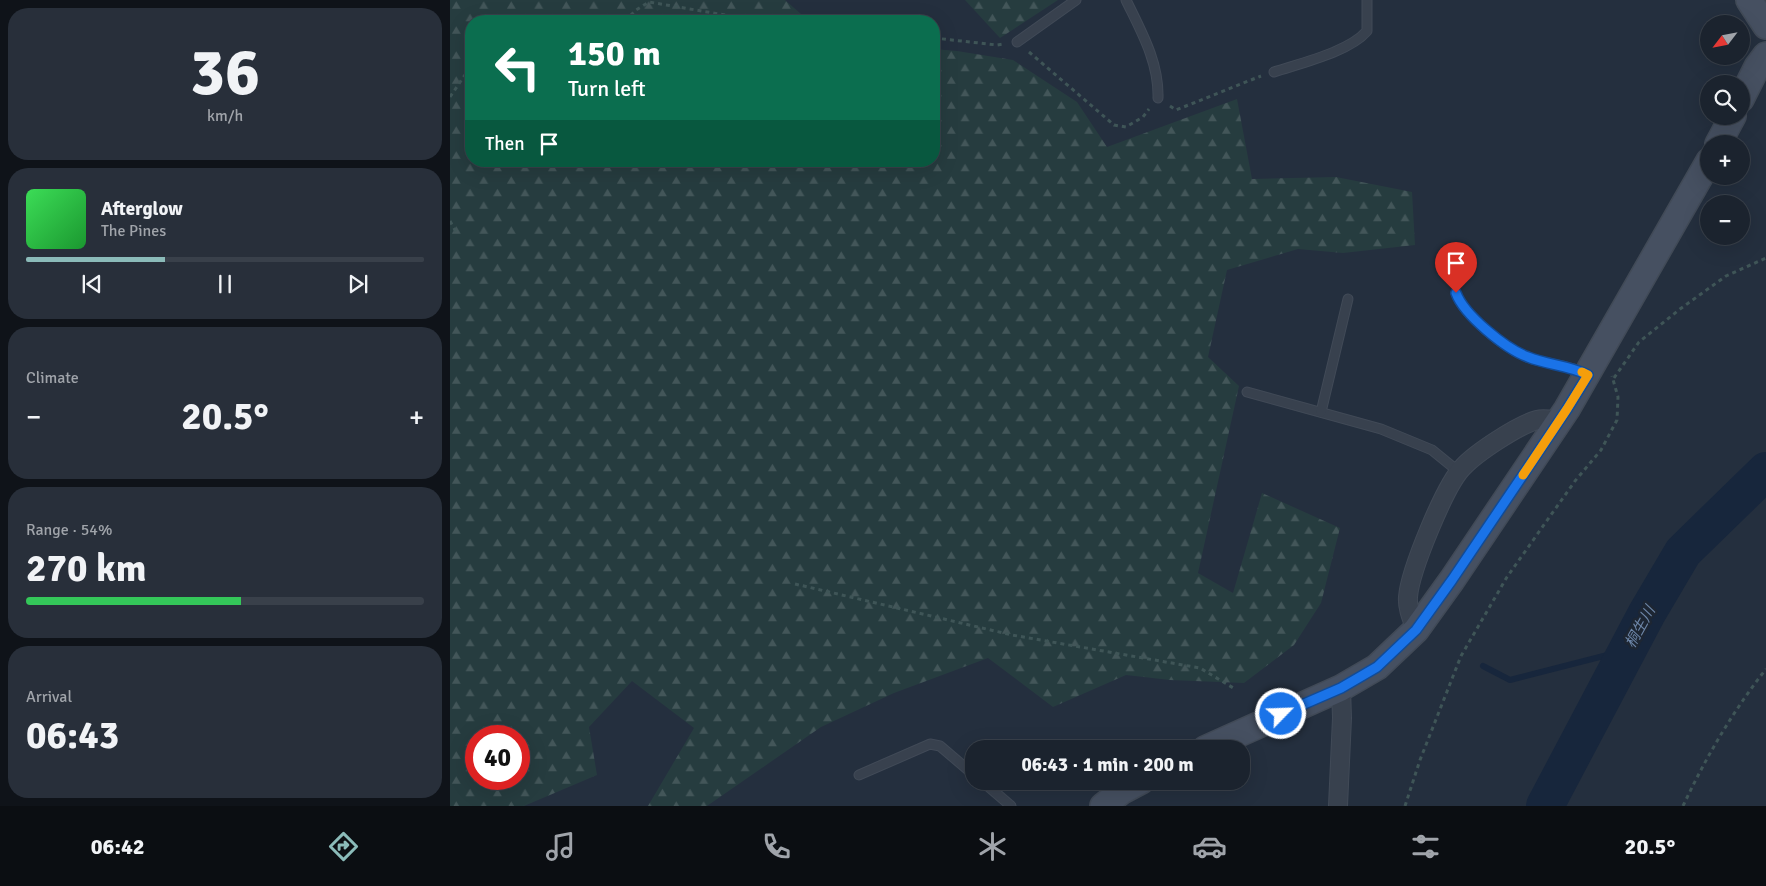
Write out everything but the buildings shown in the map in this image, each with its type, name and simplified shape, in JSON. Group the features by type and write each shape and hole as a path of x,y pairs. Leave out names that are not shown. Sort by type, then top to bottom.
{"street":[{"path":"1750,81 1766,55"},
{"path":"1225,740 1341,688 1377,667 1416,630 1452,580 1588,375 1700,177"},
{"path":"1416,630 1408,605 1410,585 1445,495 1459,472 1478,454 1521,427 1536,420 1559,421"},
{"path":"1338,806 1342,718 1341,688"},
{"path":"1103,806 1124,790"}],"lane":[{"path":"1017,42 1076,0"},
{"path":"1126,0 1149,49 1159,82 1158,98"},
{"path":"1274,72 1351,45 1362,37 1367,31 1367,0"},
{"path":"1456,293 1459,303 1467,312 1510,348 1528,358 1576,368 1588,375"},
{"path":"1321,412 1348,299"},
{"path":"1247,392 1381,429 1432,450 1459,472"},
{"path":"859,775 930,744 940,746 965,767"},
{"path":"992,790 1011,806"}],"path":[{"path":"631,15 649,2 725,15"},
{"path":"940,39 997,45 1017,42 1114,125 1126,127 1138,120 1158,98"},
{"path":"1176,110 1274,72"},
{"path":"450,97 465,75"},
{"path":"450,221 456,232"},
{"path":"1405,806 1420,760 1461,656 1507,577 1575,481 1601,450 1617,420 1618,397 1614,378 1639,342 1680,309 1726,276 1766,258"},
{"path":"795,584 1012,635 1200,668 1235,689"},
{"path":"1683,806 1713,746 1766,669"}],"green space":[{"path":"450,0 785,0 802,15 465,15 465,167 940,167 940,50 1013,60 1077,102 1107,147 1237,99 1252,179 1336,177 1412,192 1415,245 1343,253 1298,249 1227,270 1208,357 1239,386 1198,573 1233,593 1262,493 1340,528 1321,603 1294,645 1244,683 1170,680 1126,675 1053,707 988,658 894,693 821,727 707,806 648,806 694,728 632,681 589,727 597,775 524,806 450,806"},
{"path":"965,0 1058,0 1000,38"}],"waterway":[{"name":"桐生川","path":"1545,806 1647,613 1683,552 1766,471"},
{"path":"1483,666 1510,680 1627,650"}],"slow traffic":[{"path":"1523,475 1588,375 1582,372"}],"route":[{"path":"1281,714 1341,688 1377,667 1416,630 1527,469 1588,375 1576,368 1528,358 1510,348 1467,312 1459,303 1456,293"}]}
